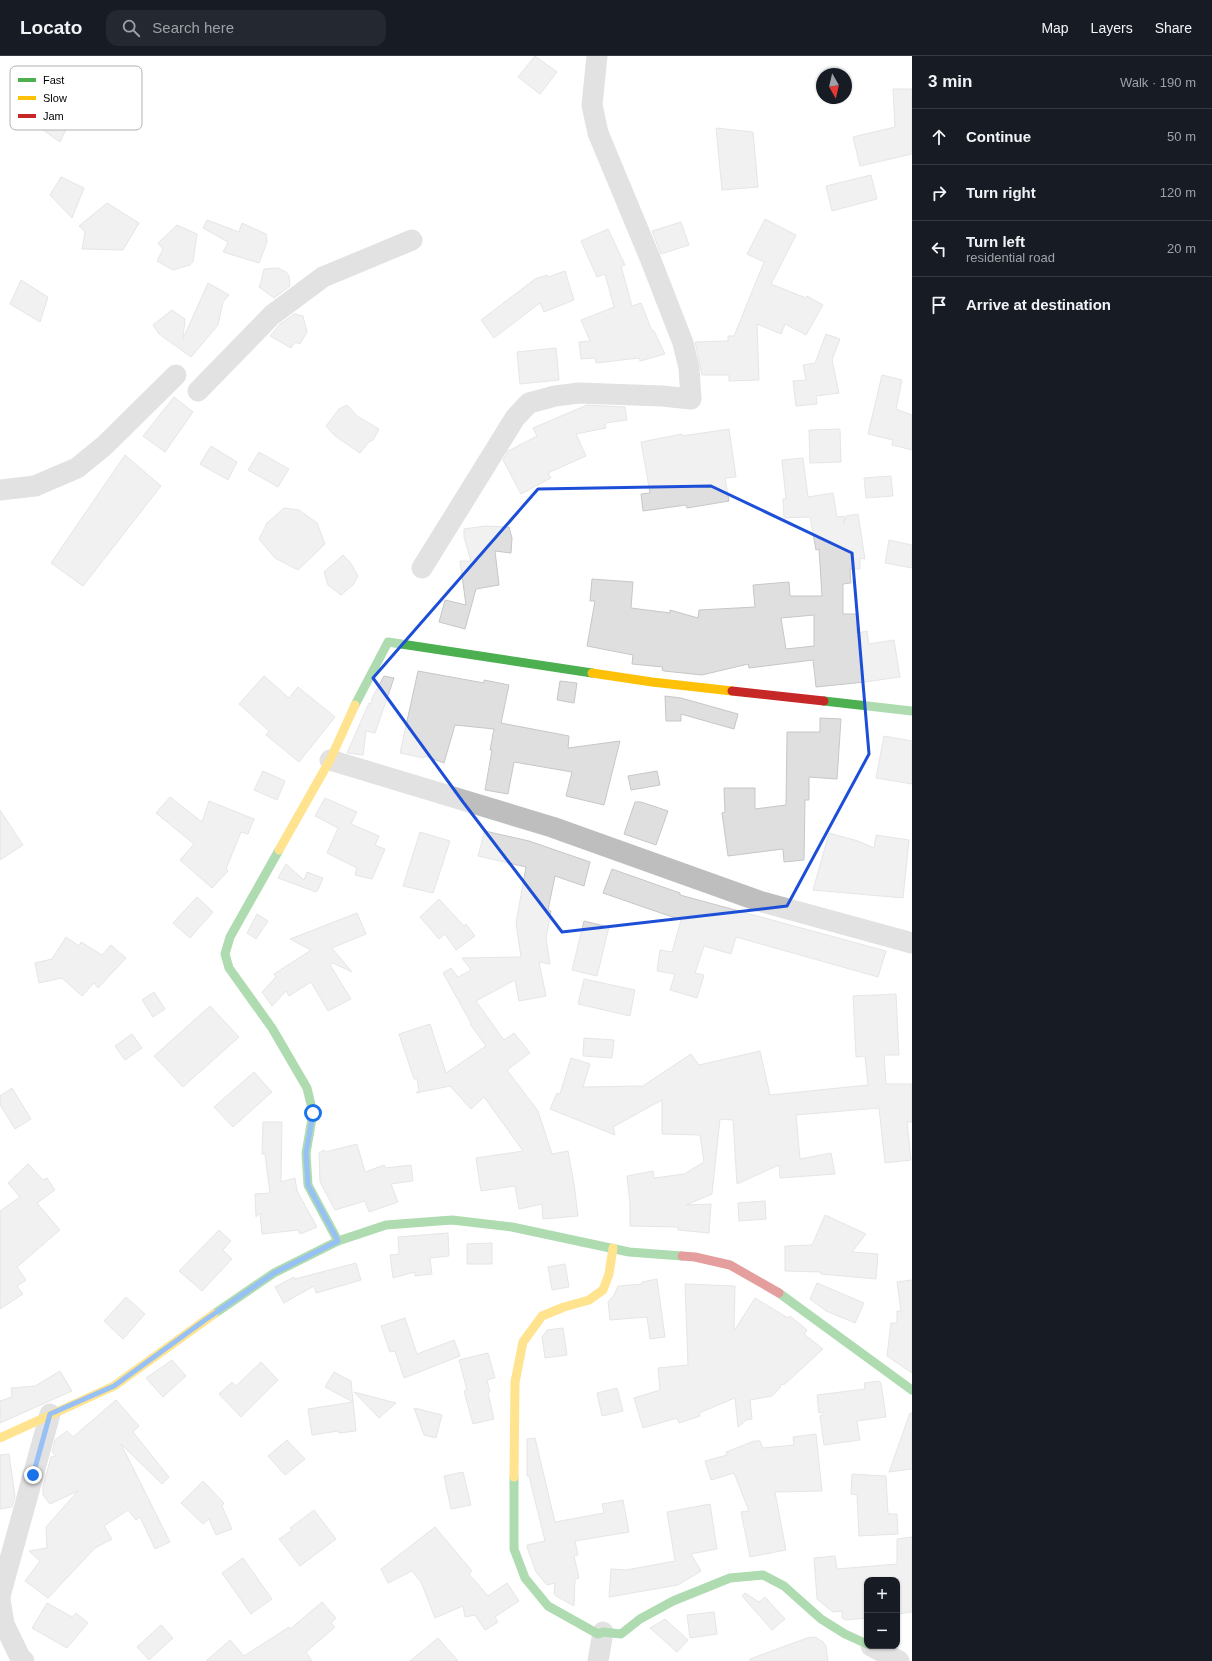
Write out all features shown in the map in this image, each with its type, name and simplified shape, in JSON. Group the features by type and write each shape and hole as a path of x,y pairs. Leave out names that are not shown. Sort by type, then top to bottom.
{"street":[{"path":"422,568 515,418 529,403 555,396 579,393 662,396 691,399 689,368 683,343 650,258 598,133 592,105 597,56"},
{"path":"198,391 272,314 323,277 412,240"},
{"path":"0,490 35,486 77,468 104,446 176,375"},
{"path":"338,1241 308,1185 306,1153 313,1113 307,1088 272,1028 229,968 225,954 230,937 330,760 359,696 388,642 652,682 912,711"},
{"path":"330,760 552,827 759,901 912,943"},
{"path":"0,1438 114,1386 205,1320 274,1273 338,1241 386,1225 452,1220 512,1227 629,1252 695,1257 730,1265 782,1295 912,1390"},
{"path":"613,1248 609,1274 603,1290 588,1300 564,1307 542,1316 523,1342 515,1382 514,1549 525,1578 548,1606 598,1634 603,1632 621,1634 640,1619 673,1601 730,1578 763,1576 784,1586 821,1619 845,1634 864,1643"},
{"path":"24,1661 4,1624 0,1598 50,1414"},
{"path":"598,1661 603,1632"},
{"path":"877,1649 899,1661"}],"highlighted area":[{"path":"711,486 852,553 869,754 787,906 562,932 463,802 373,678 538,489"}],"building":[{"path":"535,56 557,72 540,94 518,77"},
{"path":"893,89 912,89 912,154 860,166 853,137 895,127"},
{"path":"716,128 753,132 758,187 722,190"},
{"path":"43,130 66,130 60,142"},
{"path":"871,175 877,199 832,211 826,186"},
{"path":"61,177 84,188 72,218 50,195"},
{"path":"107,203 139,223 123,250 82,249 85,232 79,226"},
{"path":"765,219 796,235 771,284 806,298 807,296 823,305 806,335 785,324 781,334 757,324 759,380 729,381 729,375 702,375 695,342 728,341 728,336 734,336 764,262 747,254"},
{"path":"207,220 239,232 242,223 266,234 267,242 259,263 223,252 228,242 203,228"},
{"path":"681,222 689,245 661,254 652,231"},
{"path":"177,225 197,234 193,262 190,265 173,270 157,261 163,249 158,243"},
{"path":"608,229 625,265 621,266 632,306 641,303 652,331 654,331 665,354 640,361 639,358 596,363 595,358 581,359 579,342 590,341 581,320 614,307 605,274 597,277 581,241"},
{"path":"278,268 286,272 289,276 290,286 274,298 259,287 264,269"},
{"path":"565,271 574,300 544,312 540,303 494,338 481,320 535,279 547,275 548,277"},
{"path":"21,280 48,297 40,322 10,304"},
{"path":"208,283 229,295 223,302 218,325 191,357 159,334 153,325 172,310 185,319 183,339"},
{"path":"294,314 303,316 307,332 300,344 295,342 291,348 270,336 280,324"},
{"path":"826,334 840,339 832,360 839,393 816,396 817,404 796,406 793,381 806,380 803,365 815,363"},
{"path":"556,348 559,380 520,384 517,352"},
{"path":"882,375 902,380 896,409 912,415 912,450 892,445 893,440 868,434"},
{"path":"174,397 193,412 165,452 143,436"},
{"path":"347,405 357,416 379,429 373,440 369,442 360,453 335,436 326,426 339,409"},
{"path":"587,405 625,407 627,420 605,423 606,428 576,434 586,456 548,473 551,478 521,494 503,460 508,451 537,436 533,428"},
{"path":"729,429 736,477 725,478 729,501 687,508 686,505 643,511 641,494 650,493 641,442 682,434 682,436"},
{"path":"840,429 841,462 810,463 809,430"},
{"path":"211,446 237,462 228,480 200,464"},
{"path":"259,452 289,469 278,487 248,470"},
{"path":"125,455 161,486 83,586 51,563"},
{"path":"803,458 808,497 833,493 837,517 844,516 844,524 846,516 858,514 865,559 860,558 860,569 850,569 851,583 843,584 843,614 857,614 857,633 867,631 869,644 894,640 900,677 816,687 813,660 749,668 748,664 702,675 664,671 662,670 663,667 632,664 633,655 587,646 595,601 590,601 592,579 633,582 631,608 670,613 670,610 698,618 699,610 755,607 753,585 789,582 790,596 822,596 819,549 816,550 810,517 784,518 783,499 786,499 782,460","holes":["814,615 814,646 786,649 781,618"]},
{"path":"891,476 893,496 866,498 864,478"},
{"path":"284,508 299,510 317,523 325,544 298,570 275,558 259,539 267,523"},
{"path":"485,526 509,527 512,538 511,553 495,551 499,585 476,589 465,629 439,622 445,600 466,605 460,561 471,561 464,537 464,529"},
{"path":"889,540 912,545 912,568 885,563"},
{"path":"343,555 350,562 358,576 353,585 341,595 328,585 324,572"},
{"path":"418,671 484,683 484,680 509,685 501,723 569,736 568,748 620,741 604,805 566,796 572,772 514,762 508,794 485,790 494,729 455,725 444,763 425,756 424,758 400,753"},
{"path":"264,676 289,698 298,687 335,717 299,762 266,735 269,731 239,704"},
{"path":"384,676 394,678 375,733 366,731 363,755 347,753 369,703 371,704 372,698"},
{"path":"560,681 577,683 574,703 557,700"},
{"path":"665,696 681,698 738,714 734,729 681,714 681,721 666,721"},
{"path":"820,718 841,719 837,779 809,777 809,800 805,800 804,860 784,862 783,849 728,856 722,813 725,812 724,788 755,788 755,809 786,805 787,732 820,732"},
{"path":"884,736 912,741 912,784 876,778"},
{"path":"263,771 285,781 277,800 254,790"},
{"path":"657,771 660,785 631,790 628,776"},
{"path":"170,797 202,822 209,801 254,819 248,834 241,832 226,869 228,871 212,888 180,860 194,844 156,813"},
{"path":"325,798 357,812 351,824 379,836 375,845 385,849 372,879 355,875 357,868 327,853 338,828 315,816"},
{"path":"635,802 641,802 668,811 656,845 624,834"},
{"path":"0,810 23,845 0,860"},
{"path":"485,831 529,841 590,862 584,886 555,876 548,910 551,911 546,938 550,964 539,962 546,996 519,1001 515,980 476,1001 504,1040 514,1033 530,1053 507,1070 538,1111 552,1154 568,1151 578,1216 543,1219 542,1204 519,1209 515,1186 481,1191 476,1158 523,1151 484,1097 471,1109 450,1086 416,1093 419,1090 417,1079 414,1079 399,1034 430,1024 446,1073 486,1046 470,1024 471,1023 443,973 451,968 458,977 471,970 462,958 521,957 516,923 526,867 478,856"},
{"path":"420,832 450,841 433,893 403,886"},
{"path":"829,833 858,841 874,848 876,835 909,840 903,898 813,890"},
{"path":"286,864 304,880 307,872 323,878 318,890 316,892 278,878"},
{"path":"612,869 680,893 680,895 886,951 878,977 736,937 731,954 704,946 695,973 704,975 697,998 670,990 675,974 657,971 660,950 672,952 681,920 603,893"},
{"path":"197,897 213,912 190,938 173,923"},
{"path":"439,899 464,926 466,924 475,936 456,950 445,934 439,939 420,917"},
{"path":"357,913 366,934 332,948 352,972 333,963 330,965 351,999 328,1011 311,982 289,996 286,991 272,1006 262,992 276,977 274,974 311,950 290,939"},
{"path":"257,914 268,921 256,939 247,933"},
{"path":"584,921 609,927 597,976 572,970"},
{"path":"66,937 79,946 81,942 102,955 111,945 126,958 98,988 94,983 82,996 62,978 39,983 35,963 52,959"},
{"path":"584,979 635,990 630,1016 578,1004"},
{"path":"154,992 165,1009 153,1017 142,1000"},
{"path":"896,994 899,1055 884,1055 886,1084 912,1084 912,1122 907,1122 911,1160 885,1163 879,1108 796,1115 800,1159 831,1153 835,1174 780,1178 779,1165 737,1184 733,1120 720,1119 712,1194 686,1205 711,1204 709,1233 678,1230 678,1227 630,1226 630,1204 627,1176 653,1171 654,1178 684,1174 704,1162 700,1135 662,1134 662,1100 613,1127 615,1135 550,1109 557,1093 560,1094 571,1058 590,1064 583,1087 641,1087 691,1054 699,1065 760,1051 770,1095 868,1085 865,1056 856,1057 853,996"},
{"path":"210,1006 239,1037 183,1087 154,1056"},
{"path":"132,1034 142,1048 125,1060 115,1046"},
{"path":"584,1038 614,1040 612,1058 583,1056"},
{"path":"254,1072 272,1092 233,1127 214,1107"},
{"path":"12,1088 31,1119 15,1129 0,1105 0,1096"},
{"path":"263,1122 282,1122 281,1182 295,1178 297,1191 317,1227 300,1234 298,1230 262,1234 260,1213 256,1217 255,1194 270,1193 265,1154 262,1154"},
{"path":"357,1144 365,1172 384,1165 386,1168 411,1165 413,1181 391,1184 398,1202 369,1212 365,1201 335,1210 320,1182 319,1153 324,1150 325,1152"},
{"path":"28,1164 43,1180 47,1178 55,1190 37,1203 60,1230 17,1267 26,1280 17,1286 23,1294 0,1309 0,1211 20,1197 8,1183"},
{"path":"765,1201 766,1219 739,1221 738,1203"},
{"path":"825,1215 866,1234 852,1252 878,1254 876,1279 821,1274 821,1272 785,1271 785,1246 812,1245"},
{"path":"219,1230 231,1241 223,1250 232,1259 202,1291 179,1271"},
{"path":"448,1233 449,1256 430,1258 432,1274 415,1276 415,1272 393,1278 390,1255 399,1254 398,1237"},
{"path":"492,1243 492,1264 467,1264 467,1244"},
{"path":"356,1263 361,1280 316,1293 314,1286 284,1303 275,1287 294,1277 295,1279"},
{"path":"565,1264 569,1287 552,1290 548,1267"},
{"path":"657,1279 665,1337 650,1339 647,1317 610,1320 608,1302 614,1295 618,1286 642,1284 642,1282"},
{"path":"912,1280 912,1373 887,1356 891,1323 897,1323 897,1311 901,1311 897,1282"},
{"path":"817,1283 864,1303 855,1323 826,1311 810,1299"},
{"path":"685,1284 735,1286 734,1331 755,1298 788,1318 790,1316 807,1330 804,1334 823,1349 785,1384 780,1385 780,1388 772,1396 750,1400 752,1419 746,1420 738,1427 735,1398 699,1413 700,1416 679,1423 677,1418 643,1428 634,1398 660,1390 658,1368 688,1365"},
{"path":"126,1297 145,1314 123,1339 104,1321"},
{"path":"405,1318 417,1354 454,1340 460,1356 404,1378 395,1351 390,1352 381,1326"},
{"path":"563,1328 567,1355 545,1358 542,1337 547,1330"},
{"path":"488,1353 495,1378 487,1380 490,1392 488,1393 494,1419 473,1424 464,1391 467,1390 459,1360"},
{"path":"172,1360 186,1376 163,1397 146,1378"},
{"path":"261,1362 278,1380 241,1417 219,1394 232,1382 236,1386"},
{"path":"60,1371 72,1391 0,1423 0,1401 12,1397 11,1388 35,1386"},
{"path":"334,1372 351,1381 356,1431 339,1433 338,1431 312,1435 308,1409 353,1402 325,1387"},
{"path":"879,1381 881,1383 886,1417 857,1421 860,1440 824,1445 820,1416 824,1414 824,1412 819,1413 817,1395 865,1389 864,1383"},
{"path":"617,1388 623,1411 602,1416 597,1393"},
{"path":"354,1392 396,1403 379,1418"},
{"path":"116,1400 139,1426 133,1432 169,1477 162,1484 121,1444 170,1542 155,1549 140,1517 136,1520 128,1510 104,1526 112,1539 95,1548 48,1598 25,1581 40,1561 29,1551 47,1548 46,1527 78,1491 50,1504 43,1495 43,1486 51,1457 56,1456 52,1452 55,1440 67,1431 73,1437"},
{"path":"414,1408 442,1415 436,1438 424,1435"},
{"path":"910,1413 912,1413 912,1469 889,1472"},
{"path":"816,1434 822,1491 775,1492 786,1550 750,1557 741,1512 749,1511 734,1473 711,1480 705,1461 727,1455 726,1452 754,1441 760,1441 763,1448 794,1445 793,1437"},
{"path":"535,1438 555,1522 604,1513 602,1504 623,1500 629,1532 575,1541 578,1555 574,1556 579,1578 575,1579 574,1606 556,1596 554,1594 555,1583 547,1585 536,1572 527,1547 527,1545 545,1541 529,1476 527,1476 527,1439"},
{"path":"287,1440 305,1459 285,1475 268,1456"},
{"path":"9,1454 15,1496 12,1507 0,1509 0,1455"},
{"path":"463,1472 471,1505 451,1509 444,1476"},
{"path":"852,1474 886,1476 888,1514 897,1514 898,1534 859,1536 857,1495 851,1494"},
{"path":"203,1481 224,1503 222,1506 232,1529 216,1535 209,1519 203,1524 181,1503"},
{"path":"710,1504 717,1549 691,1554 701,1571 678,1585 609,1597 611,1569 626,1570 675,1561 667,1512"},
{"path":"314,1510 336,1539 300,1566 279,1539 292,1530 290,1528"},
{"path":"435,1527 472,1571 469,1574 488,1596 507,1583 519,1601 495,1617 498,1622 485,1630 475,1615 465,1617 463,1606 435,1618 421,1582 412,1571 388,1583 381,1569"},
{"path":"912,1537 912,1612 900,1614 900,1577 864,1577 864,1618 846,1620 842,1618 842,1611 833,1612 817,1599 814,1558 835,1556 837,1569 897,1564 897,1539"},
{"path":"243,1558 272,1599 251,1614 222,1573"},
{"path":"745,1593 759,1602 765,1597 785,1619 772,1630 742,1596"},
{"path":"322,1602 336,1618 331,1623 335,1627 306,1652 312,1661 206,1661 230,1640 244,1656 289,1627 290,1629"},
{"path":"47,1603 72,1617 76,1613 88,1623 67,1648 32,1628"},
{"path":"714,1612 717,1634 690,1638 687,1615"},
{"path":"665,1619 688,1640 677,1652 650,1628"},
{"path":"161,1625 173,1638 149,1660 137,1647"},
{"path":"815,1637 826,1646 828,1661 750,1661 750,1659 807,1638"},
{"path":"438,1638 458,1661 410,1661"}],"traffic: fast":[{"path":"355,705 388,642 592,673"},
{"path":"824,701 912,711"},
{"path":"279,850 230,937 225,954 229,968 272,1028 307,1088 313,1113 306,1153 308,1185 338,1241"},
{"path":"214,1314 274,1273 338,1241 386,1225 452,1220 512,1227 629,1252 682,1256"},
{"path":"779,1293 912,1390"},
{"path":"514,1477 514,1549 525,1578 548,1606 598,1634 603,1632 621,1634 640,1619 673,1601 730,1578 763,1575 784,1586 821,1619 845,1634 864,1643"}],"traffic: slow":[{"path":"592,673 652,682 732,691"},
{"path":"279,850 330,760 355,705"},
{"path":"514,1477 515,1382 523,1342 542,1316 564,1307 589,1300 603,1290 609,1274 613,1248"},
{"path":"0,1438 114,1386 214,1314"}],"traffic: jam":[{"path":"732,691 824,701"},
{"path":"682,1256 695,1257 730,1265 779,1293"}],"route":[{"path":"33,1475 50,1414 114,1386 205,1320 274,1273 338,1241 308,1185 306,1153 313,1113"}]}
